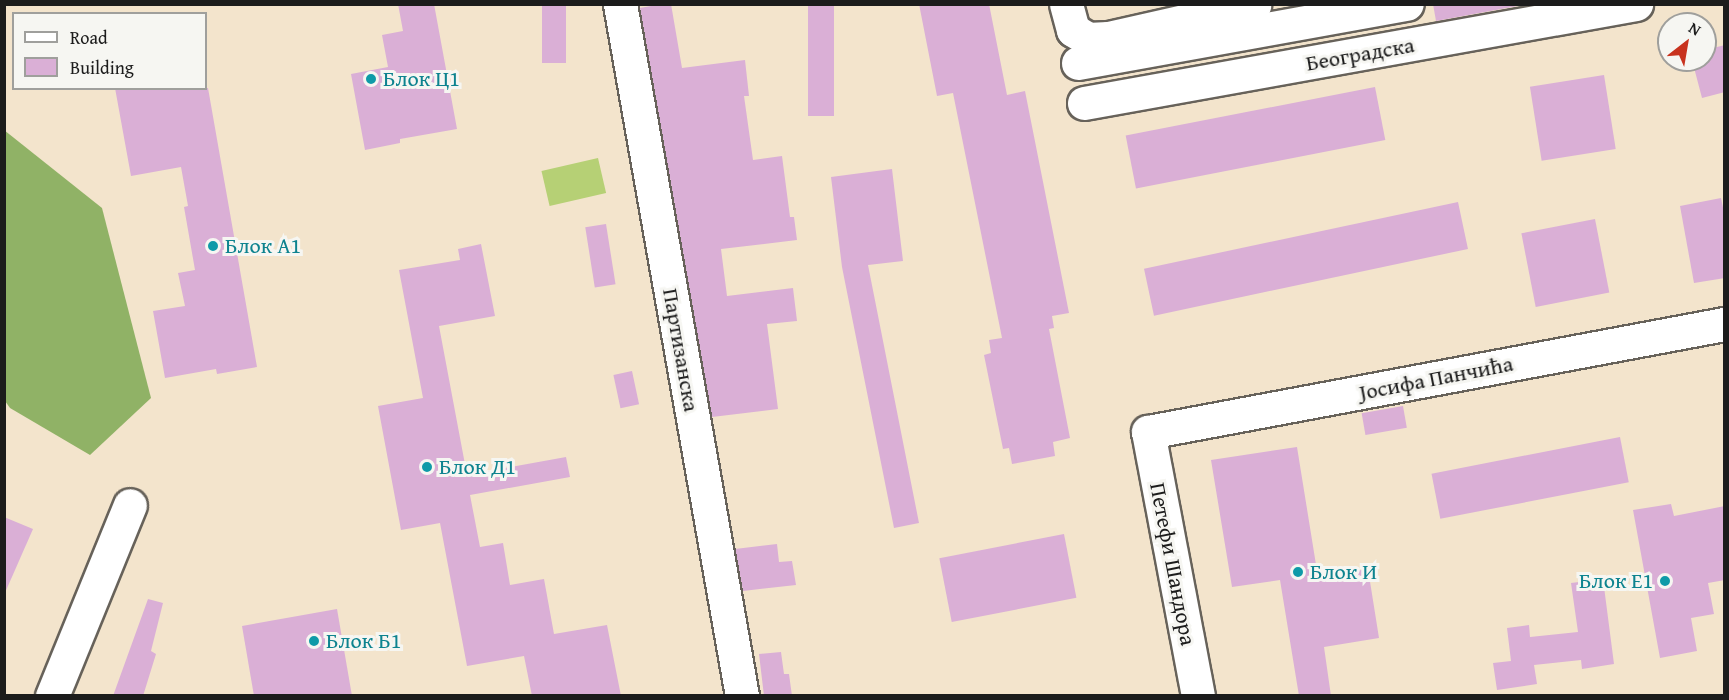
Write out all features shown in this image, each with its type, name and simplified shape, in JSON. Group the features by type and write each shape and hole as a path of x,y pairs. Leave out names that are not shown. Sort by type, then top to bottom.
{"street":[{"name":"Партизанска","path":"620,4 742,696"},
{"path":"1066,4 1073,30 1088,39 1108,38 1254,5"},
{"name":"Београдска","path":"1078,63 1407,4"},
{"name":"Београдска","path":"1084,103 1636,4"},
{"name":"Јосифа Панчића","path":"1148,432 1725,324"},
{"name":"Петефи Шандора","path":"1148,432 1198,696"},
{"path":"52,696 130,505"}],"green space":[{"path":"4,130 102,208 151,398 90,455 10,408 5,401"},
{"path":"598,158 606,193 550,206 541,171"}],"building":[{"name":"Блок Ц1","path":"398,4 434,4 457,129 400,139 400,143 365,150 351,74 388,67 382,35 403,31"},
{"path":"542,4 566,4 566,63 542,63"},
{"path":"671,4 682,68 745,60 749,96 744,96 753,160 782,156 790,217 794,217 797,240 721,249 727,296 793,288 797,321 767,324 778,409 712,417 640,8"},
{"path":"808,4 834,4 834,116 808,116"},
{"path":"919,4 989,4 1007,95 1025,91 1069,313 1052,316 1054,328 1049,329 1070,438 1053,442 1055,456 1012,464 1009,448 1003,449 984,355 991,353 989,340 1002,338 953,93 937,96"},
{"path":"1433,4 1523,4 1523,5 1436,21"},
{"path":"1725,45 1725,92 1702,98 1695,72 1717,72 1717,47"},
{"path":"1604,75 1616,149 1542,161 1530,87"},
{"path":"1375,87 1385,140 1136,188 1126,135"},
{"name":"Блок А1","path":"208,88 257,367 217,374 216,369 165,378 153,311 185,306 178,273 195,270 184,207 188,206 181,167 131,176 115,90 207,90"},
{"path":"892,169 903,261 868,265 919,523 894,528 842,267 831,177"},
{"path":"1721,198 1725,217 1725,278 1694,283 1680,206"},
{"path":"1458,202 1468,249 1154,316 1144,269"},
{"path":"1595,219 1609,293 1536,307 1521,233"},
{"path":"606,224 616,284 595,288 585,227"},
{"name":"Блок Д1","path":"481,244 495,316 439,326 467,475 566,457 570,477 470,495 480,547 503,543 510,585 544,579 554,634 607,625 621,696 532,696 524,656 467,666 440,523 401,530 378,406 423,398 399,270 460,260 458,249"},
{"path":"632,371 639,404 620,408 613,375"},
{"path":"1403,406 1407,428 1365,435 1362,413"},
{"path":"1620,437 1629,482 1440,519 1432,474"},
{"name":"Блок И","path":"1297,447 1318,577 1368,569 1379,638 1324,647 1331,696 1299,696 1280,580 1232,587 1211,460"},
{"name":"Блок Е1","path":"1671,504 1674,516 1725,506 1725,580 1708,583 1714,614 1691,618 1697,651 1660,658 1633,510"},
{"path":"4,517 33,529 4,595"},
{"path":"1064,534 1076,598 952,622 939,558"},
{"path":"777,544 779,562 792,561 796,585 743,591 735,549"},
{"path":"1603,579 1614,664 1582,669 1581,660 1534,665 1537,684 1497,690 1493,663 1511,661 1507,628 1529,625 1530,637 1578,632 1571,583"},
{"path":"148,599 163,603 151,651 156,654 143,696 113,696"},
{"name":"Блок Б1","path":"337,609 352,696 254,696 242,626"},
{"path":"781,652 784,674 789,674 792,696 764,696 759,654"}],"place":[{"name":"Блок Ц1","path":"371,79"},
{"name":"Блок А1","path":"213,246"},
{"name":"Блок Д1","path":"427,467"},
{"name":"Блок И","path":"1298,572"},
{"name":"Блок Е1","path":"1665,581"},
{"name":"Блок Б1","path":"314,641"}]}
